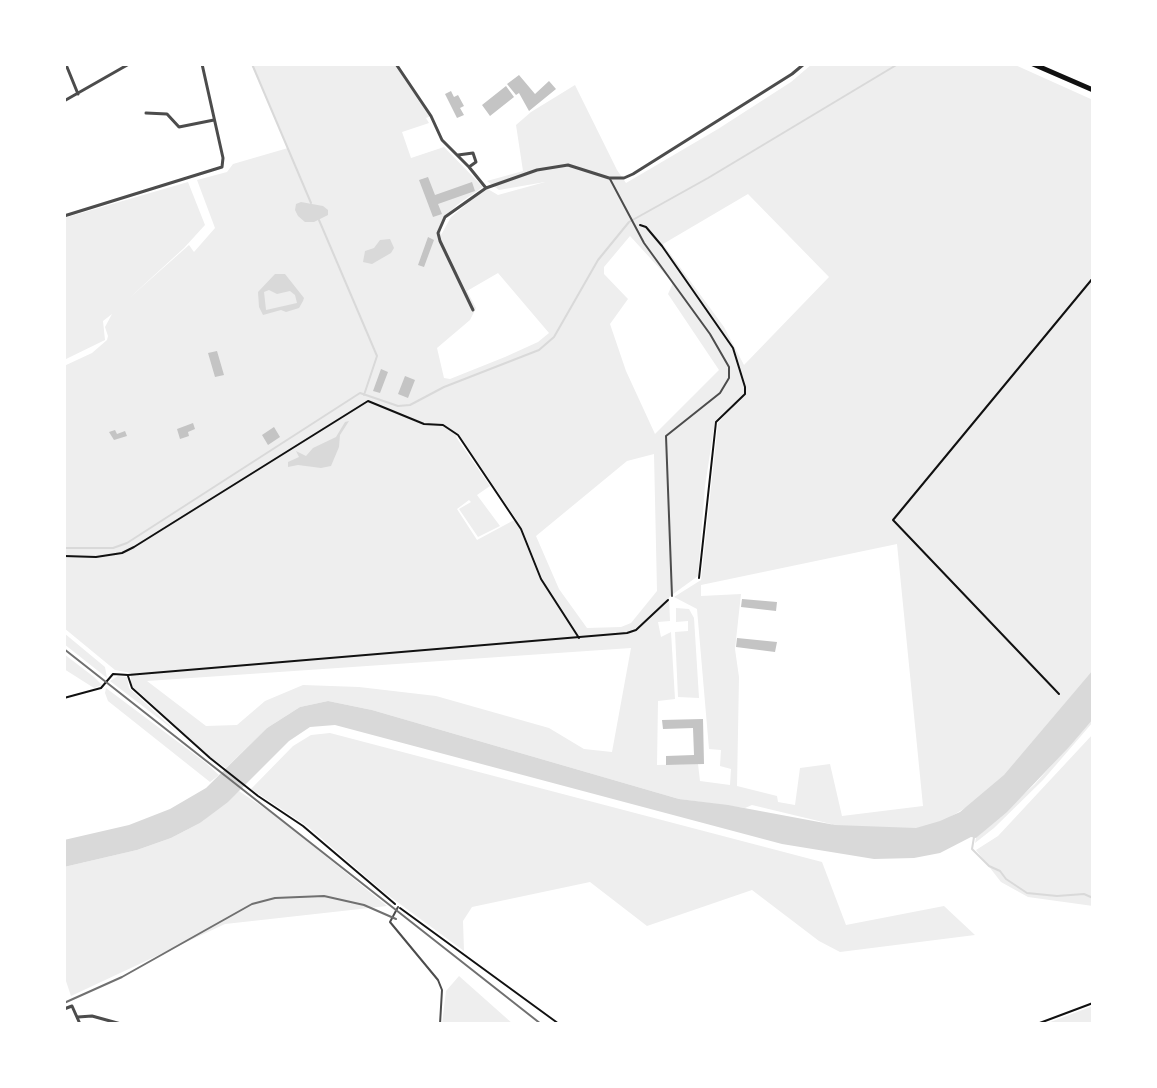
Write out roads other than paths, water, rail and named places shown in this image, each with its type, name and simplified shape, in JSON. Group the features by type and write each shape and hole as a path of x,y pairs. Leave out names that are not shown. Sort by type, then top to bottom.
{"main road":[{"path":"1033,64 1093,90"}],"street":[{"path":"64,101 129,64"},
{"path":"64,216 222,167 224,161 202,64"},
{"path":"396,64 431,116 438,136 486,188"},
{"path":"473,310 442,249 438,233 445,217 486,188 537,170 568,165 609,178 624,178 804,64"},
{"path":"67,67 78,94"},
{"path":"146,113 167,114 179,127 214,120"},
{"path":"458,155 473,153 476,162 469,167"},
{"path":"64,1009 72,1006 80,1024"},
{"path":"78,1017 92,1016 121,1024"}],"lane":[{"path":"609,178 644,243 710,334 729,367 729,378 720,393 666,436 672,596"},
{"path":"617,189 624,178"},
{"path":"398,907 390,922 438,980 442,990 440,1024"}],"waterway":[{"path":"252,64 311,203"},
{"path":"64,548 113,548 127,543 360,393 398,406 410,405 444,387 539,350 554,337 598,260 629,222 898,64"},
{"path":"319,220 377,356 364,395"},
{"path":"974,837 972,849 989,866 1027,893 1057,896 1084,894 1093,898"}],"railway":[{"path":"64,649 541,1024"},
{"path":"64,1003 122,977 252,904 275,898 324,896 364,905 396,919"}]}
